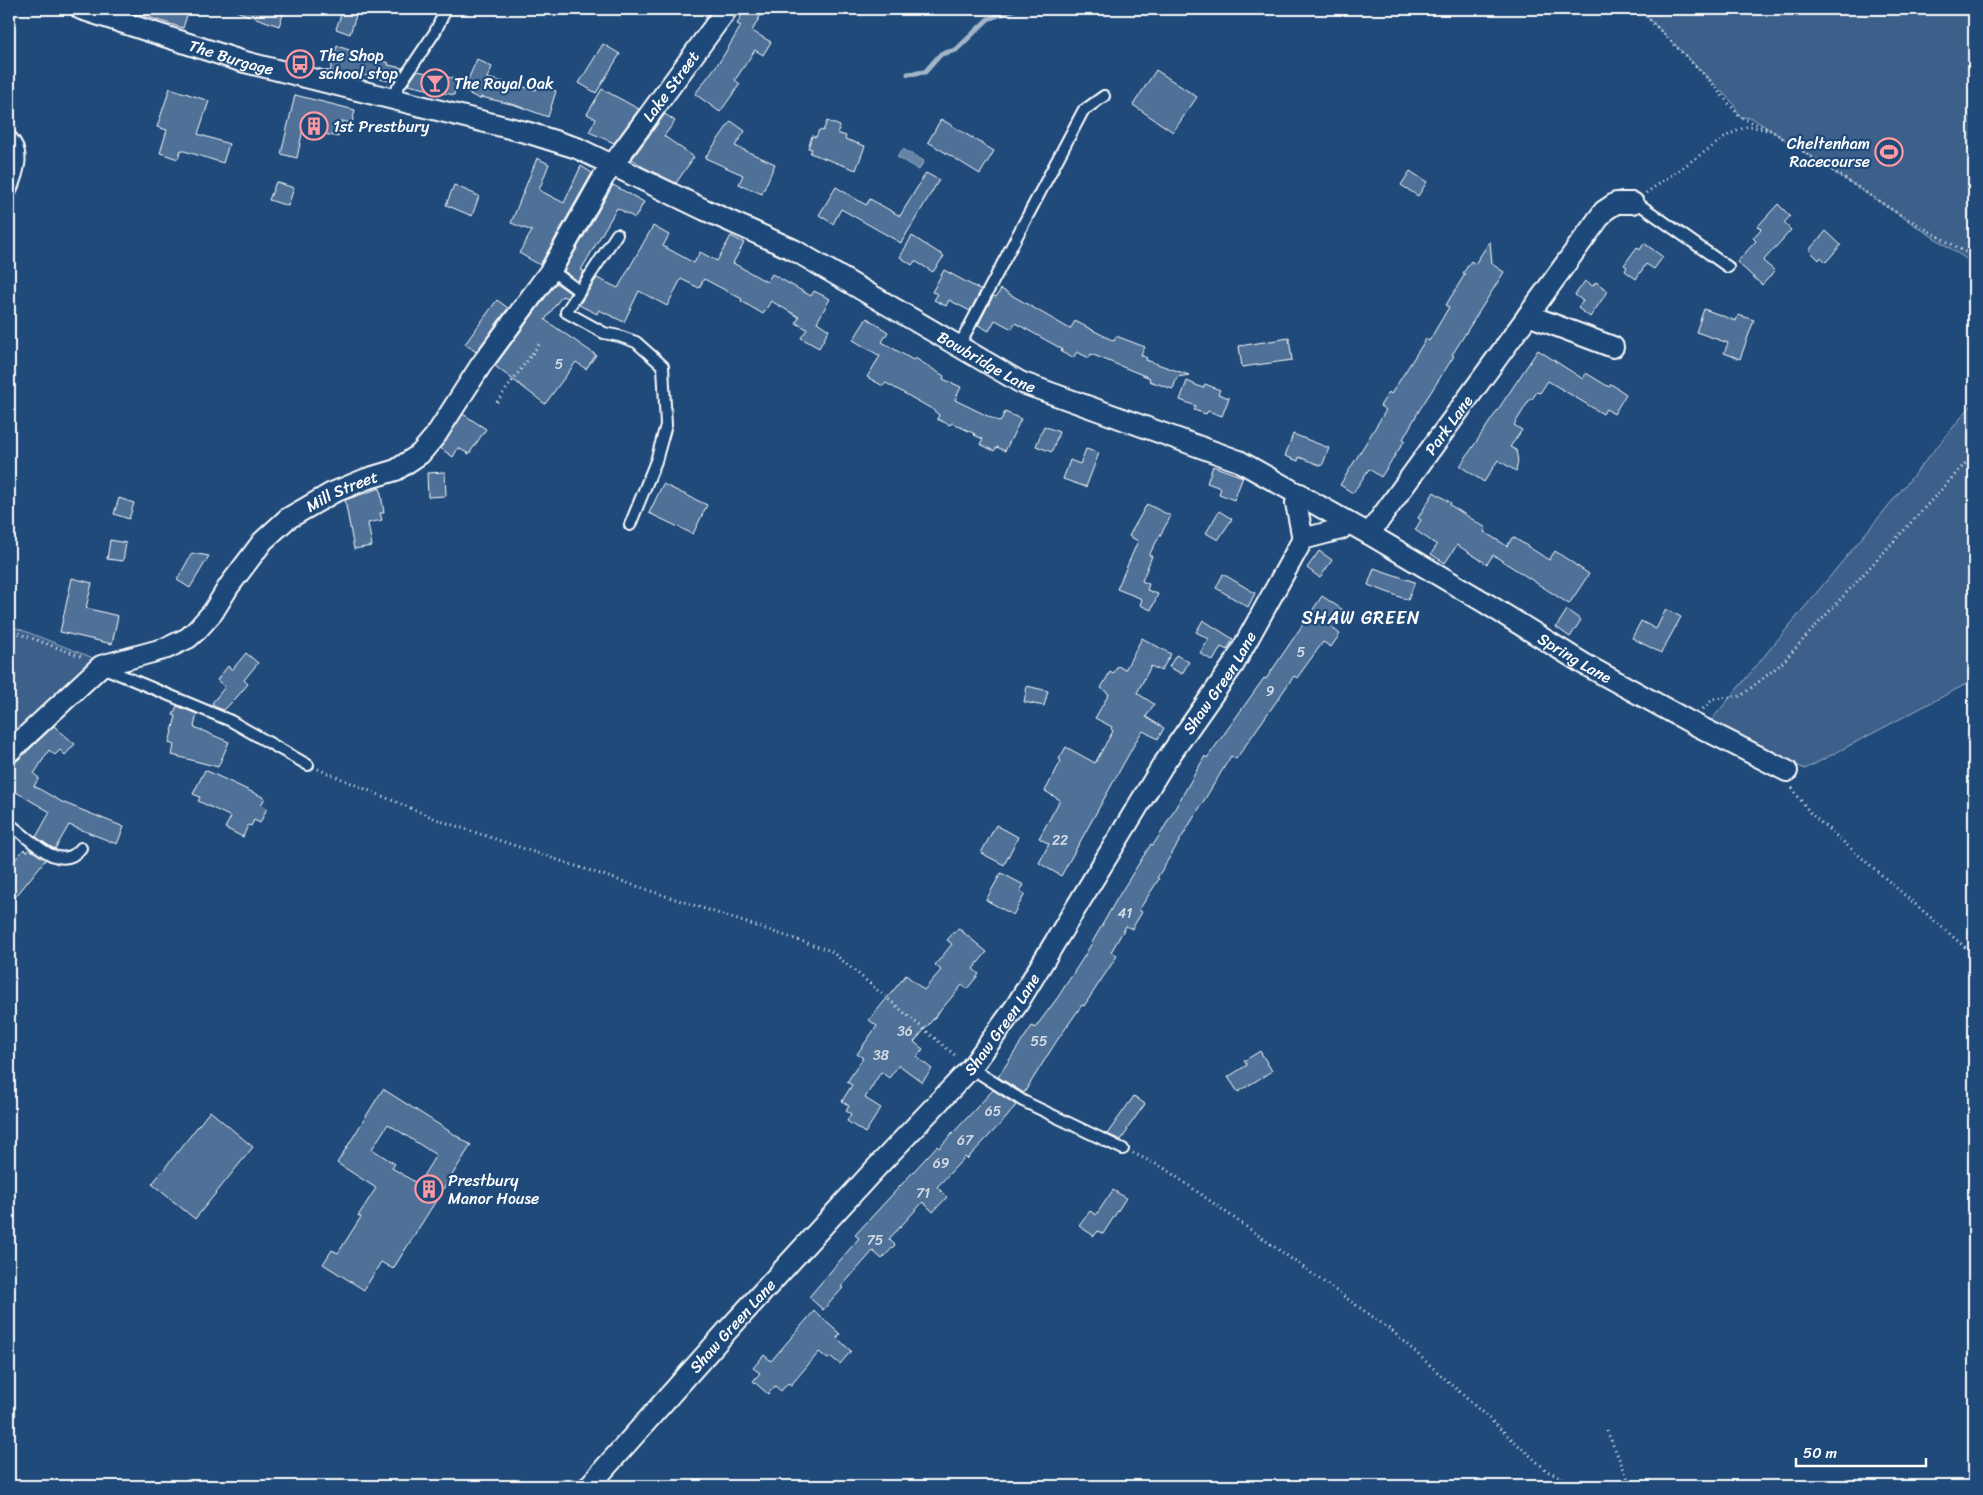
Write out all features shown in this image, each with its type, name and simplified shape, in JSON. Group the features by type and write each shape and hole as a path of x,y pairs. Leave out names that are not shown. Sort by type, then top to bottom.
{"street":[{"name":"The Burgage","path":"81,9 241,61 390,100 529,133 577,148 614,165"},
{"name":"Lake Street","path":"614,165 727,9"},
{"name":"Mill Street","path":"9,752 101,666 167,648 188,638 206,622 229,586 263,541 287,519 332,493 396,470 420,454 436,435 482,365 551,270 603,178 614,165"},
{"name":"Bowbridge Lane","path":"614,165 705,210 794,250 1020,382 1239,461 1369,534"},
{"name":"Park Lane","path":"1369,534 1604,211 1616,203 1634,203"},
{"path":"1528,315 1613,347"},
{"path":"1300,494 1296,503 1303,539 1341,529 1348,521"},
{"name":"Spring Lane","path":"1369,534 1584,664 1690,722 1787,770"},
{"name":"Shaw Green Lane","path":"590,1486 739,1318 875,1169 971,1068 1016,1006 1162,765 1234,664 1303,539"}],"lane":[{"path":"390,100 435,32 446,9"},
{"path":"959,346 1083,111 1104,96"},
{"path":"9,135 16,144 20,163 9,196"},
{"path":"1634,203 1643,206 1728,267"},
{"path":"618,234 566,312 604,334 619,336 636,342 663,366 666,425 656,461 630,525"},
{"path":"551,270 580,290"},
{"path":"101,666 231,721 308,765"},
{"path":"9,824 55,857 61,859 73,856 81,848"},
{"path":"971,1068 1023,1101 1123,1148"}],"path":[{"path":"1639,9 1710,81 1740,117 1772,131 1894,211 1974,257"},
{"path":"1634,203 1730,134 1748,126 1772,131"},
{"path":"496,402 540,342"},
{"path":"1690,722 1713,699 1741,696 1781,664 1974,454"},
{"path":"9,630 90,660 101,666"},
{"path":"308,765 442,821 831,951 971,1068"},
{"path":"1787,770 1789,784 1811,814 1974,955"},
{"path":"1123,1148 1164,1168 1390,1330 1548,1471 1578,1486"},
{"path":"1607,1431 1631,1486"}],"shaded area":[{"name":"Cheltenham Racecourse","path":"1639,9 1974,9 1974,264 1752,118 1740,117 1733,103"},
{"path":"903,149 924,161 919,170 897,157"},
{"path":"1974,402 1974,680 1805,769 1709,723"},
{"path":"9,625 96,659 9,740"}],"building":[{"path":"132,9 189,9 183,28 132,12"},
{"path":"236,9 285,9 279,26 236,11"},
{"path":"343,9 358,9 350,34 336,29"},
{"path":"745,9 764,9 752,31 771,42 763,55 755,50 735,80 740,84 720,112 695,94 722,58 741,26 737,24"},
{"path":"603,44 620,54 596,93 579,83"},
{"path":"337,46 389,63 388,65 403,68 393,82 362,75 361,79 330,71"},
{"path":"477,59 492,67 487,78 536,90 538,84 556,91 548,117 515,105 481,97 480,99 463,91"},
{"path":"1156,70 1197,97 1173,132 1133,105"},
{"path":"417,71 457,79 454,95 408,85"},
{"path":"170,88 209,101 198,134 229,144 223,163 181,150 178,159 160,153 167,130 157,127"},
{"path":"602,89 639,109 614,143 589,132 596,119 587,114"},
{"name":"1st Prestbury","path":"295,95 355,110 352,123 342,121 338,137 303,129 297,158 281,154"},
{"path":"665,114 675,121 664,136 694,157 676,183 643,167 632,159"},
{"path":"941,119 994,151 980,174 928,142"},
{"path":"731,121 745,131 735,146 775,164 762,194 739,184 743,175 705,158"},
{"path":"827,121 840,126 837,133 846,136 845,139 865,146 856,170 810,153 812,149 808,148 812,136 816,137 819,130 823,131"},
{"path":"537,158 549,164 539,190 564,203 581,166 592,173 540,265 519,253 532,231 511,223"},
{"path":"1410,171 1427,182 1418,196 1401,185"},
{"path":"926,173 939,180 901,243 841,209 833,224 819,215 836,187 866,205 870,199 900,216"},
{"path":"276,182 294,188 288,206 269,200"},
{"path":"454,185 479,196 472,216 446,205"},
{"path":"613,185 644,202 635,218 617,208 581,270 584,271 578,281 564,271"},
{"path":"1778,204 1790,216 1784,223 1791,230 1763,261 1775,271 1762,285 1737,262 1756,241 1753,238 1761,229 1758,226"},
{"path":"653,226 669,235 663,246 694,263 700,252 717,261 731,236 744,243 733,263 767,282 772,274 811,296 814,291 830,299 817,322 829,330 819,348 801,338 807,329 796,323 799,317 771,301 763,314 741,301 742,299 704,279 699,288 681,279 667,306 639,291 624,322 599,310 597,314 579,305 597,278 618,288"},
{"path":"1826,231 1841,245 1826,262 1821,257 1819,260 1809,250"},
{"path":"912,236 944,256 933,272 915,261 912,265 900,257"},
{"path":"1490,241 1492,264 1504,272 1452,355 1454,356 1420,409 1403,439 1405,440 1381,477 1369,469 1353,493 1340,485 1386,410 1380,406 1389,392 1391,394 1426,339 1429,341 1449,307 1446,305 1471,261 1475,264"},
{"path":"1644,243 1663,257 1654,269 1646,264 1636,279 1625,271 1627,267 1624,265 1637,247 1640,250"},
{"path":"944,270 981,290 970,311 949,300 946,306 934,300 938,294 932,292"},
{"path":"1585,281 1593,286 1596,282 1608,291 1590,317 1578,308 1583,301 1575,295"},
{"path":"556,283 570,293 567,298 562,296 545,320 596,355 586,369 576,362 545,404 495,366"},
{"path":"1001,289 1070,329 1075,321 1114,341 1116,336 1145,347 1141,355 1147,358 1146,360 1189,375 1177,377 1173,389 1149,381 1150,378 1091,354 1089,358 1077,352 1073,358 1061,352 1062,349 1015,323 1012,329 995,320 989,331 978,325 993,296 996,297"},
{"path":"497,300 508,308 476,352 465,344"},
{"path":"1704,309 1736,321 1738,315 1754,320 1740,359 1724,353 1728,343 1696,332"},
{"path":"867,318 888,332 882,342 913,360 915,358 944,376 943,379 961,387 955,400 1000,422 1005,412 1021,419 1005,451 997,447 994,451 980,444 983,439 975,434 952,423 950,425 937,419 939,415 932,409 886,383 883,386 867,377 880,356 853,340"},
{"path":"1289,338 1292,360 1242,367 1239,346"},
{"path":"1538,350 1583,379 1586,373 1609,387 1611,384 1626,394 1614,414 1606,409 1603,414 1548,381 1540,393 1537,392 1530,399 1514,425 1522,430 1510,447 1516,450 1518,461 1516,471 1498,460 1484,482 1460,466"},
{"path":"1187,381 1203,388 1205,384 1220,390 1218,394 1229,398 1222,416 1208,411 1206,414 1194,410 1196,406 1180,400"},
{"path":"463,414 486,429 469,454 458,448 453,457 440,448"},
{"path":"1044,426 1059,432 1052,452 1036,446"},
{"path":"1293,434 1329,448 1322,466 1299,457 1298,461 1285,456"},
{"path":"1086,449 1099,453 1086,487 1063,479 1070,460 1080,464"},
{"path":"1213,466 1243,477 1234,500 1219,494 1221,488 1207,483"},
{"path":"445,472 446,496 428,497 427,473"},
{"path":"663,484 707,505 693,534 649,513"},
{"path":"380,488 384,513 380,513 382,520 368,523 372,546 354,549 345,500"},
{"path":"1434,492 1451,503 1450,505 1486,528 1484,532 1507,546 1513,537 1549,560 1555,551 1589,574 1569,604 1493,555 1487,564 1457,545 1445,563 1431,554 1437,545 1415,530 1421,520 1418,518"},
{"path":"119,498 134,503 129,519 114,514"},
{"path":"1147,504 1171,516 1149,555 1152,556 1142,581 1149,584 1147,590 1158,594 1151,610 1140,605 1142,599 1117,589 1138,541 1129,536"},
{"path":"1219,511 1232,519 1218,540 1206,533"},
{"path":"110,540 126,543 123,561 107,559"},
{"path":"1319,551 1332,560 1320,578 1307,568"},
{"path":"192,553 209,556 190,588 177,580"},
{"path":"1374,568 1415,582 1408,600 1368,585"},
{"path":"1223,574 1255,593 1248,607 1216,588"},
{"path":"72,578 92,583 86,608 118,616 112,644 60,632"},
{"path":"1322,596 1343,610 1331,627 1340,634 1331,647 1323,642 1297,678 1294,676 1236,759 1231,756 1157,878 1159,879 1139,910 1142,912 1132,929 1126,926 1111,952 1117,956 1084,1006 1082,1005 1056,1042 1024,1093 998,1077 1032,1026 1035,1028 1058,997 1151,844 1153,845 1161,833 1205,756 1207,758 1264,678 1266,679"},
{"path":"1666,609 1681,617 1661,653 1632,638 1641,621 1656,629"},
{"path":"1567,610 1581,620 1570,637 1556,627"},
{"path":"1203,620 1233,639 1227,650 1221,647 1213,661 1200,653 1209,639 1196,632"},
{"path":"1142,638 1171,654 1161,671 1151,666 1137,693 1154,704 1146,717 1164,728 1158,739 1143,731 1139,736 1061,876 1039,863 1049,844 1039,838 1060,800 1045,791 1061,761 1059,759 1066,747 1095,763 1113,731 1112,727 1095,718 1109,694 1101,688 1110,672 1113,674 1118,666 1125,670"},
{"path":"246,653 258,663 244,680 248,684 224,710 218,708 212,703 225,687 217,680 228,666 232,670"},
{"path":"1176,655 1189,662 1182,674 1169,667"},
{"path":"1027,686 1048,691 1044,706 1024,702"},
{"path":"177,706 197,714 194,727 229,742 218,767 172,755 174,745 169,743 176,716 173,715"},
{"path":"54,726 75,744 65,755 60,750 55,755 49,750 34,774 39,778 34,786 62,802 124,827 117,844 69,825 55,849 36,837 50,812 9,788 9,767 11,764 17,761"},
{"path":"205,770 265,798 261,805 267,808 260,823 254,820 251,826 248,825 243,837 225,828 231,817 198,801 200,797 193,794"},
{"path":"996,825 1018,837 1004,865 981,853"},
{"path":"24,849 27,852 29,849 46,859 9,905 9,867"},
{"path":"1001,873 1024,885 1020,891 1025,894 1013,915 986,900"},
{"path":"958,928 987,952 973,969 979,974 967,989 962,985 914,1042 923,1049 917,1057 932,1069 922,1082 899,1065 889,1078 881,1072 865,1098 881,1108 865,1133 847,1121 851,1114 846,1111 849,1106 842,1101 852,1085 847,1082 863,1058 857,1054 877,1026 869,1020 906,975 924,990 941,970 935,965 952,944 947,940"},
{"path":"1260,1051 1272,1071 1238,1092 1228,1077 1247,1065 1244,1061"},
{"name":"Prestbury Manor House","path":"383,1089 471,1145 393,1269 381,1262 364,1290 323,1264 332,1250 338,1253 361,1217 358,1216 376,1188 337,1163","holes":["388,1124 436,1155 418,1184 392,1168 395,1164 372,1149"]},
{"path":"993,1090 1016,1105 967,1159 965,1157 937,1187 947,1197 933,1212 923,1202 889,1239 895,1245 882,1259 873,1251 823,1310 809,1297 859,1238 855,1235 937,1146 939,1148"},
{"path":"1134,1096 1145,1104 1121,1140 1107,1134"},
{"path":"210,1111 253,1147 195,1219 152,1184"},
{"path":"1113,1190 1126,1198 1103,1234 1098,1231 1094,1236 1079,1226 1090,1211 1096,1215"},
{"path":"814,1311 840,1334 837,1338 851,1351 840,1364 831,1357 828,1359 819,1352 791,1385 788,1383 781,1391 775,1386 768,1394 753,1381 760,1373 753,1368 764,1355 771,1361"}],"waterway":[{"path":"908,74 925,72 941,54 956,50 988,19 1016,9"}],"place":[{"name":"The Shop school stop","path":"300,64"},
{"name":"The Royal Oak","path":"435,83"},
{"name":"1st Prestbury","path":"314,126"},
{"name":"Cheltenham Racecourse","path":"1889,152"},
{"name":"Prestbury Manor House","path":"429,1189"}],"district":[{"name":"SHAW GREEN","path":"1361,618"}]}
